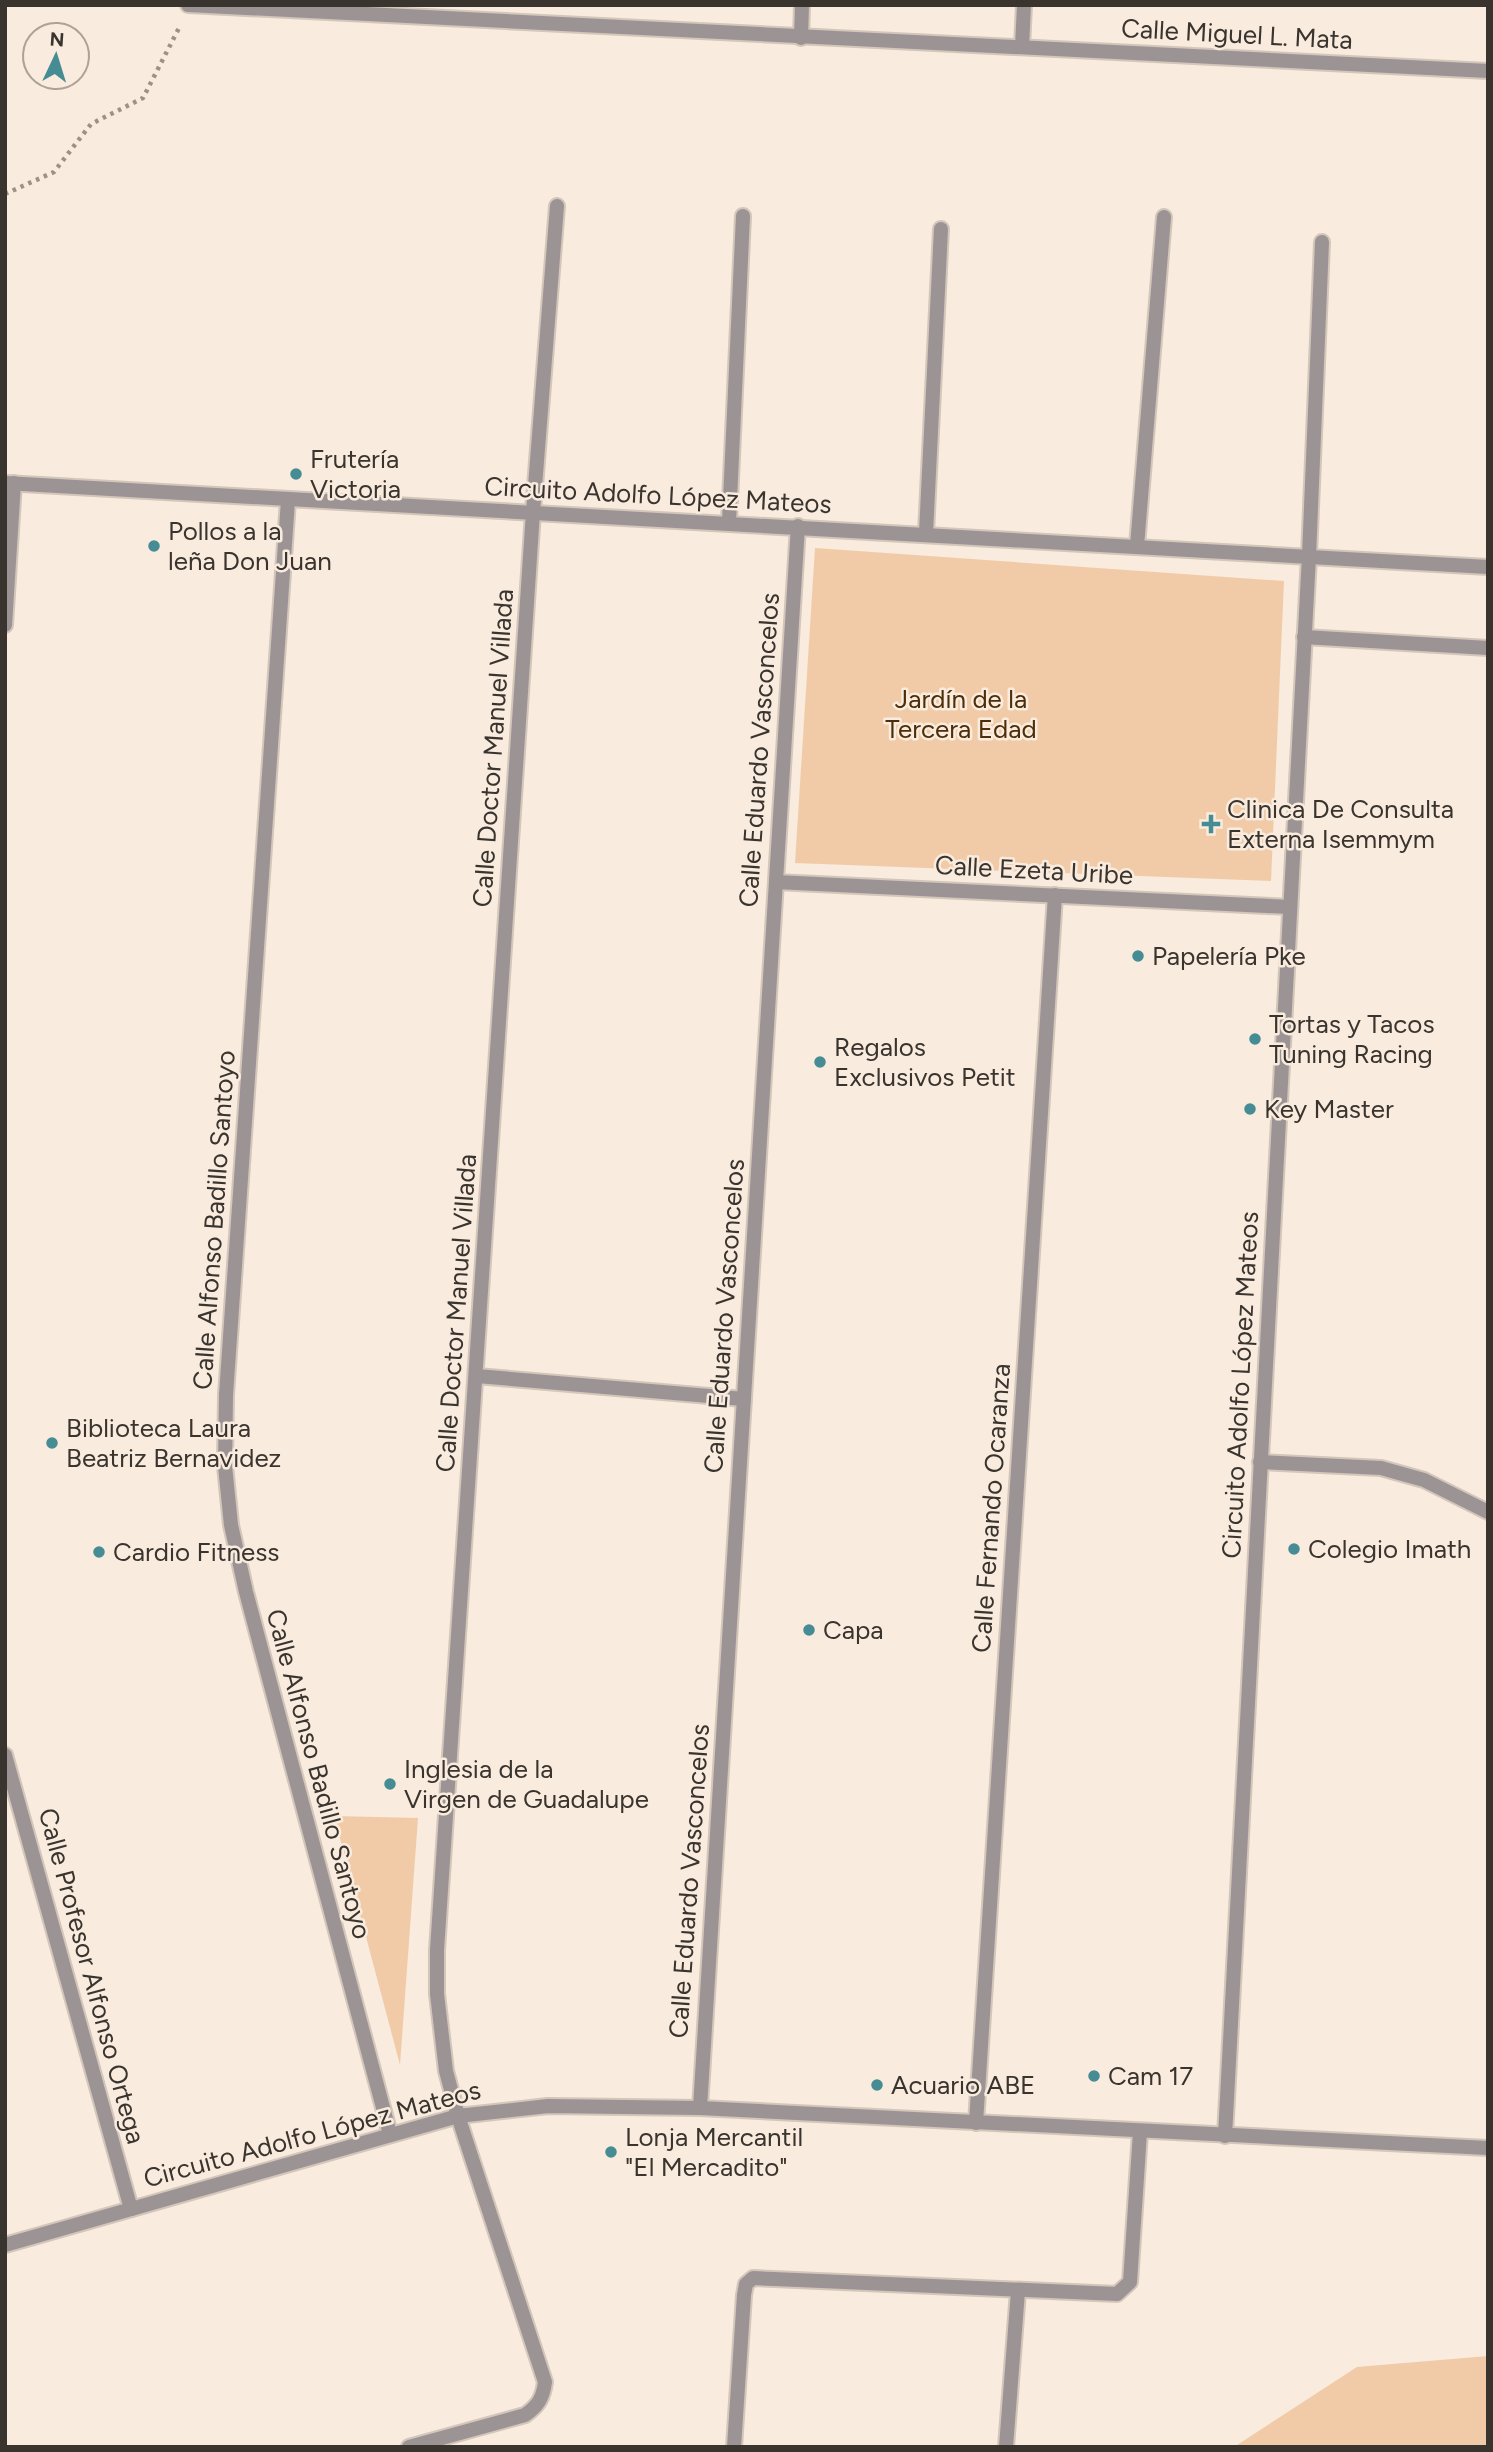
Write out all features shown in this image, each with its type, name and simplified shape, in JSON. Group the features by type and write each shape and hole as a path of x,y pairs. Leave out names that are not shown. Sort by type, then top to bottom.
{"street":[{"name":"Calle Miguel L. Mata","path":"189,5 1488,71"},
{"path":"801,38 802,5"},
{"path":"1022,47 1024,5"},
{"name":"Calle Doctor Manuel Villada","path":"409,2447 525,2415 536,2407 543,2396 545,2382 458,2116 446,2071 437,1994 437,1950 533,512 557,206"},
{"path":"729,522 743,216"},
{"path":"1137,546 1164,216"},
{"path":"926,533 941,229"},
{"path":"1309,556 1322,242"},
{"path":"5,625 10,483"},
{"name":"Circuito Adolfo López Mateos","path":"10,483 1488,566"},
{"name":"Calle Alfonso Badillo Santoyo","path":"288,500 227,1381 225,1466 231,1525 246,1592 390,2134"},
{"name":"Calle Eduardo Vasconcelos","path":"700,2108 798,526"},
{"name":"Circuito Adolfo López Mateos","path":"1225,2136 1309,556"},
{"path":"1304,637 1488,648"},
{"name":"Calle Ezeta Uribe","path":"776,882 1290,907"},
{"name":"Calle Fernando Ocaranza","path":"976,2123 1055,895"},
{"path":"477,1376 744,1399"},
{"path":"1260,1462 1381,1468 1424,1480 1488,1511"},
{"name":"Calle Profesor Alfonso Ortega","path":"5,1755 131,2209"},
{"name":"Circuito Adolfo López Mateos","path":"5,2245 390,2134 458,2116 499,2109 548,2106 700,2108 1488,2148"},
{"path":"734,2447 744,2295 746,2284 752,2278 1117,2294 1130,2282 1140,2132"},
{"path":"1006,2447 1018,2291"}],"path":[{"path":"5,194 54,172 91,124 143,98 189,5"}],"green space":[{"name":"Jardín de la Tercera Edad","path":"815,548 1284,581 1271,881 795,863"},
{"path":"334,1816 418,1818 400,2065"},
{"path":"1488,2356 1488,2447 1234,2447 1357,2367"}],"place":[{"name":"Frutería Victoria","path":"296,474"},
{"name":"Pollos a la leña Don Juan","path":"154,546"},
{"name":"Clinica De Consulta Externa Isemmym","path":"1211,824"},
{"name":"Papelería Pke","path":"1138,956"},
{"name":"Tortas y Tacos Tuning Racing","path":"1255,1039"},
{"name":"Regalos Exclusivos Petit","path":"820,1062"},
{"name":"Key Master","path":"1250,1109"},
{"name":"Biblioteca Laura Beatriz Bernavidez","path":"52,1443"},
{"name":"Colegio Imath","path":"1294,1549"},
{"name":"Cardio Fitness","path":"99,1552"},
{"name":"Capa","path":"809,1630"},
{"name":"Inglesia de la Virgen de Guadalupe","path":"390,1784"},
{"name":"Cam 17","path":"1094,2076"},
{"name":"Acuario ABE","path":"877,2085"},
{"name":"Lonja Mercantil \"El Mercadito\"","path":"611,2152"}]}
